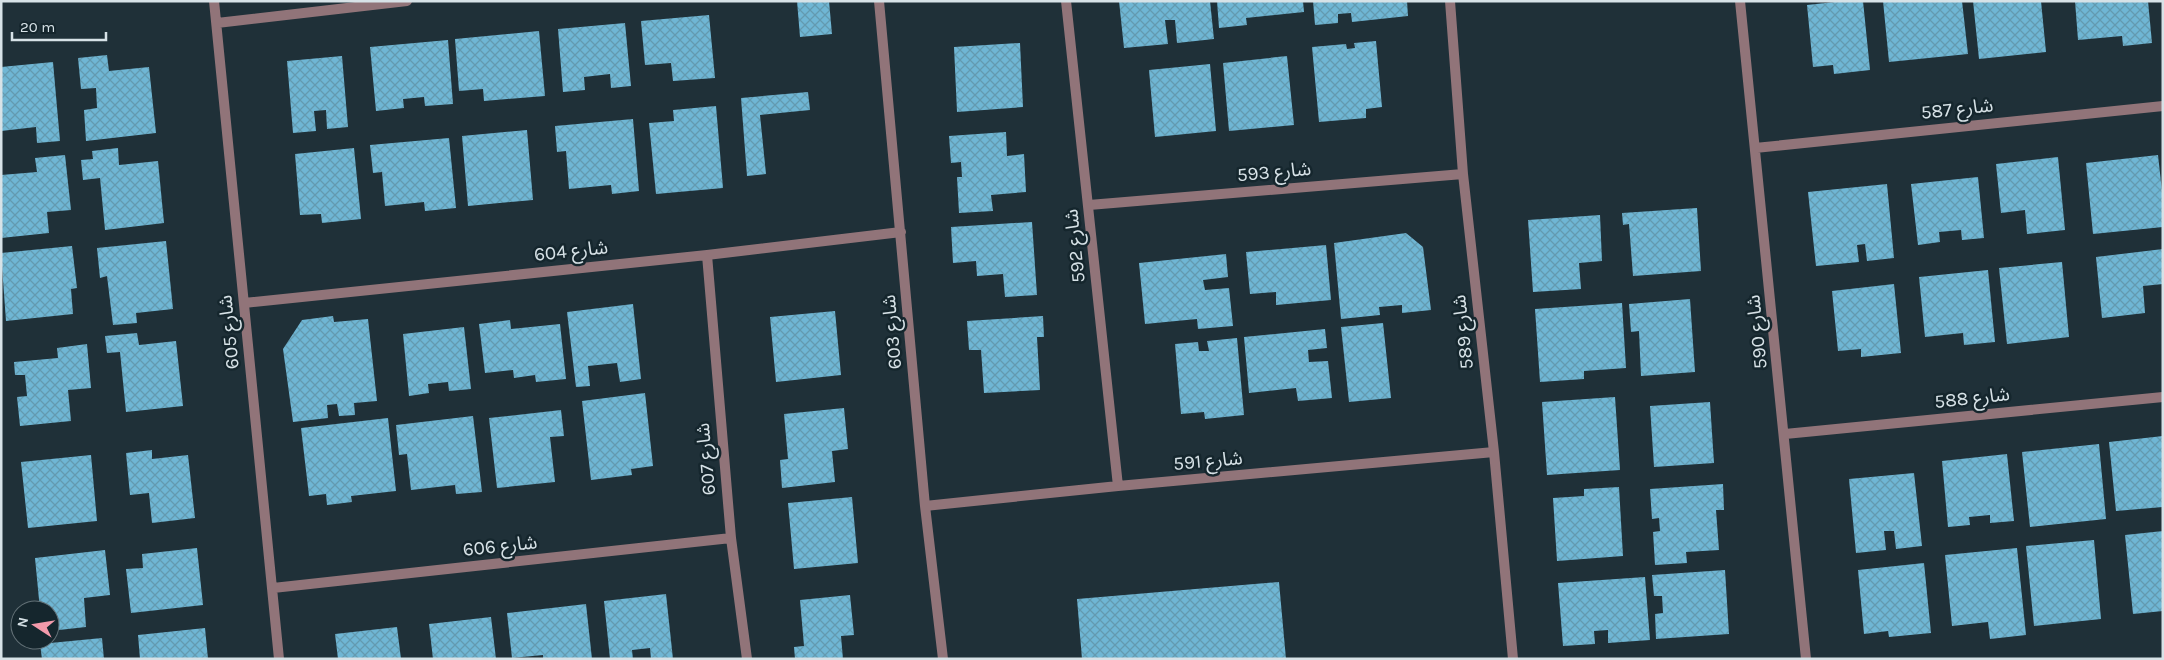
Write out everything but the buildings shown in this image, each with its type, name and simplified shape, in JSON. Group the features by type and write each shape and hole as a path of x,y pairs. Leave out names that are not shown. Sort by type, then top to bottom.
{"street":[{"name":"شارع 605","path":"214,1 279,659"},
{"path":"217,23 407,1"},
{"name":"شارع 603","path":"879,1 925,506 943,659"},
{"name":"شارع 592","path":"1066,1 1118,486"},
{"name":"شارع 589","path":"1450,1 1463,174 1494,452 1514,659"},
{"name":"شارع 590","path":"1740,1 1785,434 1806,659"},
{"name":"شارع 587","path":"1756,148 2163,106"},
{"name":"شارع 593","path":"1089,205 1463,174"},
{"name":"شارع 604","path":"244,303 707,255 901,232"},
{"name":"شارع 607","path":"707,255 731,538 747,659"},
{"name":"شارع 588","path":"1785,434 2163,397"},
{"name":"شارع 591","path":"925,506 1118,486 1494,452"},
{"name":"شارع 606","path":"273,588 731,538"}]}
